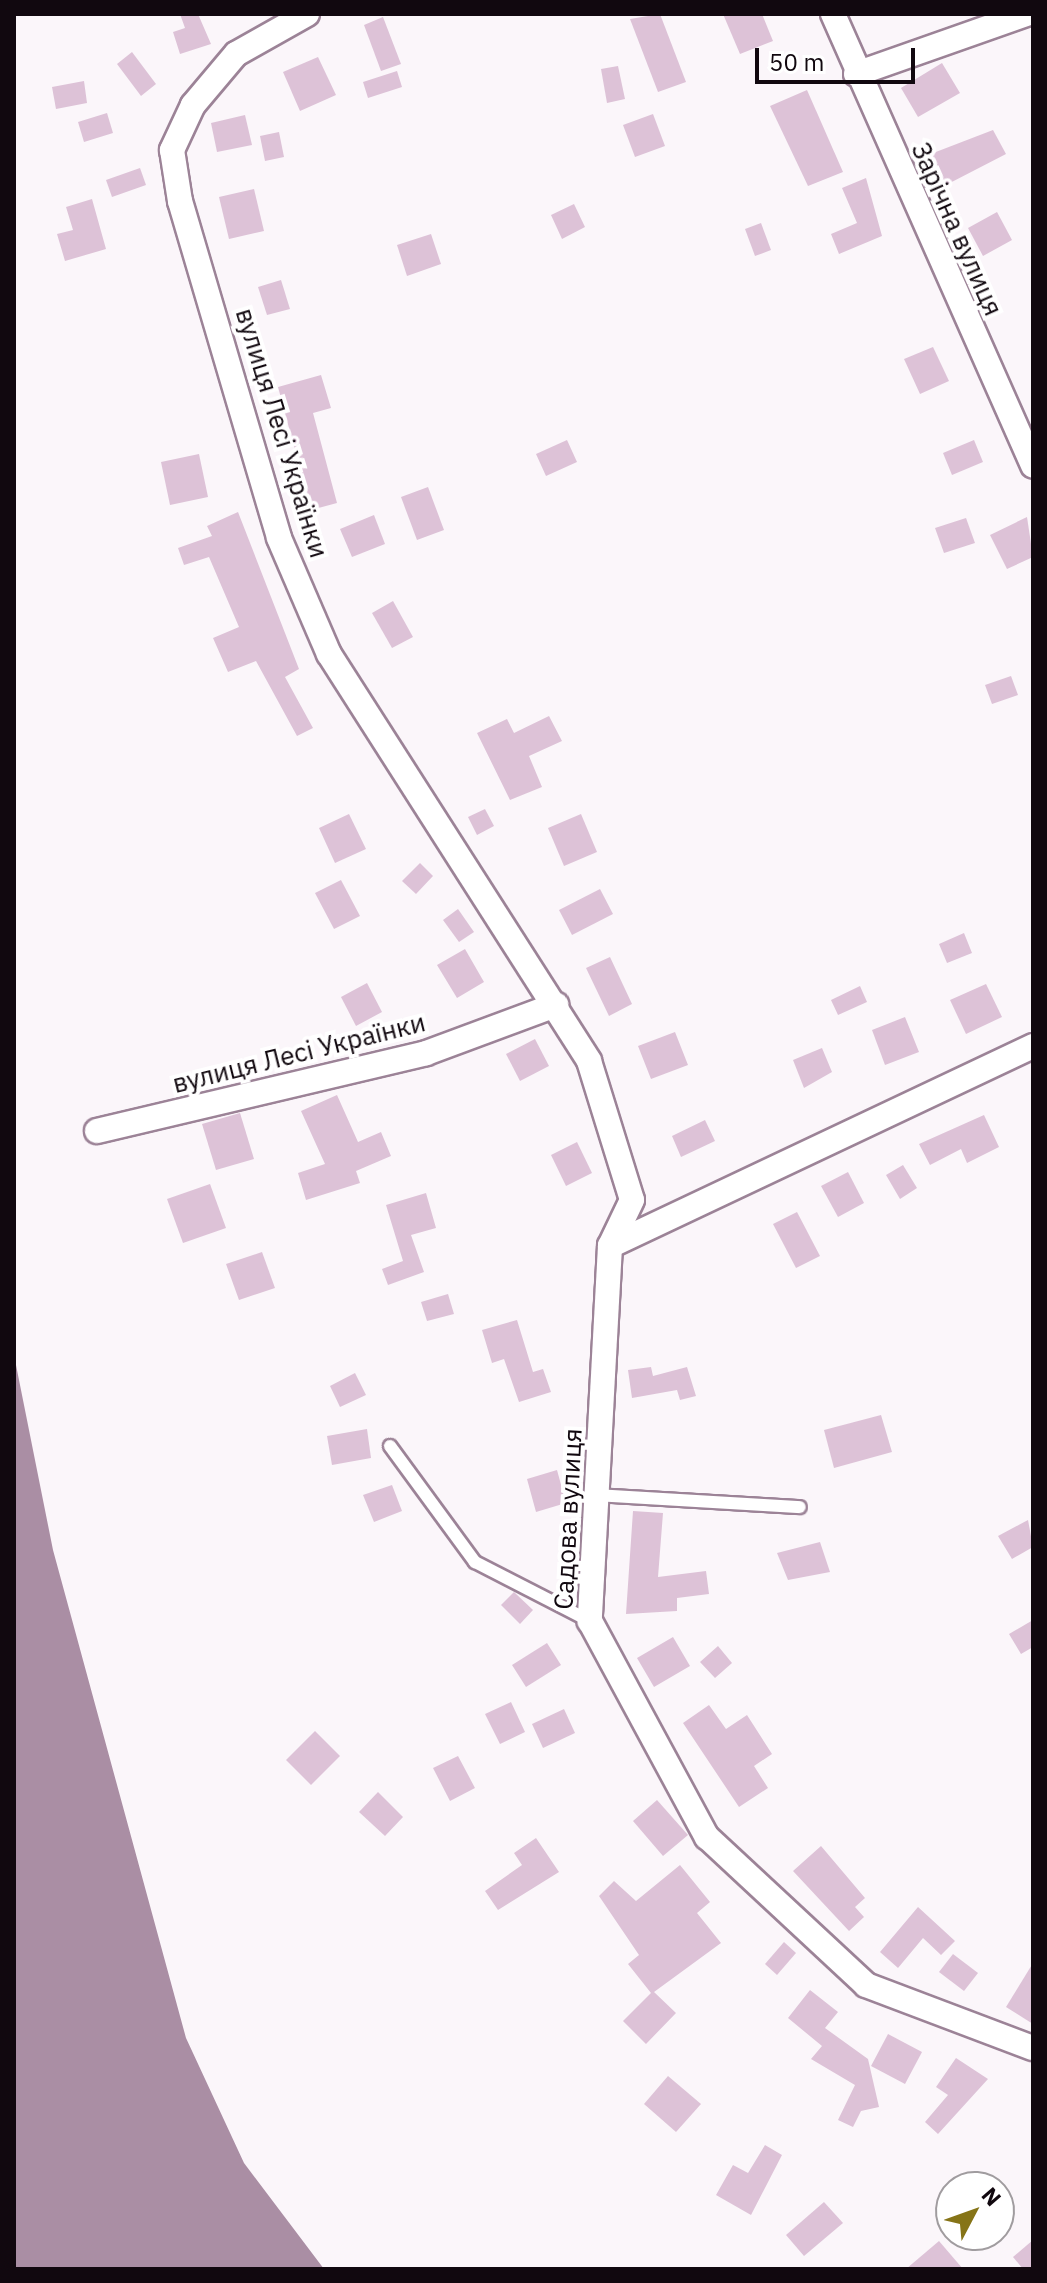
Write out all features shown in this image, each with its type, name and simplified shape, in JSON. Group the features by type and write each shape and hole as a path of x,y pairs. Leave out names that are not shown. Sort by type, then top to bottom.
{"street":[{"name":"вулиця Лесі Українки","path":"307,14 236,54 193,105 172,150 180,201 279,538 329,654 589,1061 632,1200 610,1246"},
{"name":"Зарічна вулиця","path":"833,14 856,74 1033,466"},
{"path":"856,74 1026,14"},
{"name":"вулиця Лесі Українки","path":"97,1131 426,1053 556,1005"},
{"path":"610,1246 1033,1046"},
{"name":"Садова вулиця","path":"610,1246 590,1621 707,1837 866,1985 1033,2048"}],"lane":[{"path":"390,1446 475,1562 590,1621"},
{"path":"597,1495 800,1507"}],"shaded area":[{"path":"14,1355 53,1550 186,2038 244,2163 324,2269 14,2269"}],"building":[{"path":"180,14 198,14 211,44 180,54 173,32 185,28"},
{"path":"660,14 686,82 658,92 630,19"},
{"path":"723,14 762,14 773,41 740,54"},
{"path":"383,17 401,64 381,71 364,25"},
{"path":"132,52 156,84 141,96 117,64"},
{"path":"318,57 336,95 300,111 283,72"},
{"path":"942,63 960,93 918,117 901,88"},
{"path":"618,66 625,99 607,103 601,69"},
{"path":"397,71 402,87 368,98 363,82"},
{"path":"84,81 87,103 56,109 52,87"},
{"path":"807,90 843,172 808,186 770,106"},
{"path":"107,113 113,133 84,142 78,122"},
{"path":"653,114 665,146 635,157 623,125"},
{"path":"245,115 252,145 217,152 211,123"},
{"path":"993,130 1006,154 944,186 928,155"},
{"path":"279,132 284,157 265,161 260,136"},
{"path":"140,168 146,185 112,197 106,180"},
{"path":"866,178 882,236 839,254 831,234 857,223 842,188"},
{"path":"254,189 264,231 229,239 219,197"},
{"path":"92,199 106,249 65,261 57,234 73,230 66,207"},
{"path":"574,204 585,227 562,239 551,215"},
{"path":"997,212 1012,240 983,256 968,228"},
{"path":"761,223 771,250 755,256 745,229"},
{"path":"431,234 441,264 407,276 397,245"},
{"path":"281,280 290,309 267,315 258,287"},
{"path":"933,347 949,381 920,394 904,359"},
{"path":"321,375 331,408 313,413 337,503 311,510 278,387"},
{"path":"567,440 577,462 546,476 536,454"},
{"path":"974,440 983,462 952,475 943,453"},
{"path":"199,454 208,497 170,505 161,462"},
{"path":"428,487 444,530 417,540 401,497"},
{"path":"238,512 299,669 285,677 313,728 297,736 256,661 228,672 213,638 239,627 209,557 184,565 178,548 212,536 207,526"},
{"path":"374,515 385,544 352,557 340,529"},
{"path":"1027,517 1033,557 1007,569 990,535"},
{"path":"966,518 975,543 944,553 935,528"},
{"path":"393,601 413,637 392,648 372,613"},
{"path":"1011,676 1018,695 992,704 985,685"},
{"path":"549,716 562,741 529,756 542,787 510,800 477,733 507,719 514,733"},
{"path":"485,809 494,826 477,835 468,817"},
{"path":"349,814 366,849 335,863 319,828"},
{"path":"581,814 597,852 564,866 548,828"},
{"path":"420,863 433,876 416,894 402,881"},
{"path":"341,880 360,916 334,929 315,893"},
{"path":"600,889 613,914 572,935 559,910"},
{"path":"458,909 474,932 459,942 443,920"},
{"path":"964,933 972,953 947,963 939,944"},
{"path":"465,949 484,982 457,998 437,965"},
{"path":"610,957 632,1004 609,1016 586,968"},
{"path":"367,983 382,1012 356,1026 341,997"},
{"path":"986,984 1002,1017 966,1034 950,1000"},
{"path":"860,986 867,1002 838,1015 831,1000"},
{"path":"905,1017 919,1052 885,1065 872,1030"},
{"path":"675,1032 688,1065 651,1079 638,1046"},
{"path":"535,1039 549,1066 520,1081 506,1054"},
{"path":"822,1048 832,1072 804,1088 793,1060"},
{"path":"337,1095 358,1142 381,1132 391,1156 356,1171 360,1183 306,1200 298,1173 325,1164 301,1111"},
{"path":"240,1113 254,1159 216,1170 202,1124"},
{"path":"984,1115 999,1147 967,1163 961,1149 930,1165 919,1144"},
{"path":"705,1120 715,1141 681,1157 672,1136"},
{"path":"577,1142 592,1173 566,1186 551,1155"},
{"path":"903,1165 917,1188 900,1199 886,1175"},
{"path":"848,1172 864,1203 838,1217 821,1186"},
{"path":"210,1184 226,1228 183,1243 167,1199"},
{"path":"426,1193 436,1228 411,1235 424,1272 388,1285 382,1269 403,1261 386,1205"},
{"path":"797,1212 820,1256 796,1268 773,1224"},
{"path":"262,1252 275,1288 239,1300 226,1264"},
{"path":"448,1294 454,1314 427,1321 421,1302"},
{"path":"517,1320 533,1372 543,1369 551,1392 519,1402 504,1359 492,1363 482,1330"},
{"path":"651,1367 653,1376 687,1367 696,1396 680,1400 677,1390 632,1398 628,1370"},
{"path":"355,1373 366,1395 340,1407 330,1386"},
{"path":"881,1415 892,1452 834,1468 824,1430"},
{"path":"367,1429 371,1458 332,1465 327,1436"},
{"path":"557,1470 566,1503 536,1512 527,1479"},
{"path":"392,1485 402,1511 374,1522 363,1495"},
{"path":"633,1511 663,1513 658,1577 706,1571 709,1594 677,1598 677,1611 626,1614"},
{"path":"1028,1520 1033,1547 1012,1559 998,1536"},
{"path":"820,1542 830,1572 788,1580 777,1553"},
{"path":"514,1592 533,1610 520,1624 501,1605"},
{"path":"1033,1620 1033,1647 1021,1654 1009,1634"},
{"path":"673,1637 690,1666 654,1687 637,1658"},
{"path":"547,1643 561,1665 526,1687 512,1665"},
{"path":"718,1646 732,1663 715,1678 700,1662"},
{"path":"511,1702 525,1732 500,1744 485,1714"},
{"path":"709,1705 726,1729 747,1715 772,1754 754,1766 768,1788 739,1807 683,1723"},
{"path":"564,1709 575,1733 543,1748 532,1724"},
{"path":"315,1731 340,1756 311,1785 286,1760"},
{"path":"458,1756 475,1788 450,1801 433,1768"},
{"path":"378,1792 403,1817 385,1836 359,1812"},
{"path":"657,1800 688,1835 663,1856 633,1821"},
{"path":"536,1838 559,1872 498,1910 485,1891 522,1865 514,1853"},
{"path":"821,1846 865,1898 855,1907 864,1917 849,1931 793,1871"},
{"path":"680,1865 710,1902 697,1913 721,1943 654,1992 676,2013 646,2044 623,2021 651,1993 628,1964 639,1955 599,1896 614,1881 636,1901"},
{"path":"918,1907 955,1941 941,1955 923,1938 898,1968 880,1952"},
{"path":"784,1942 796,1953 777,1975 765,1964"},
{"path":"953,1954 978,1973 964,1991 939,1972"},
{"path":"1033,1963 1033,2024 1006,2007"},
{"path":"810,1990 838,2012 825,2028 868,2059 879,2107 861,2111 853,2127 838,2120 855,2085 811,2059 822,2046 788,2018"},
{"path":"888,2034 922,2052 905,2084 871,2066"},
{"path":"956,2058 988,2079 938,2134 925,2122 948,2095 936,2087"},
{"path":"668,2076 701,2104 676,2132 644,2104"},
{"path":"765,2145 782,2155 751,2215 716,2195 733,2165 748,2173"},
{"path":"824,2202 843,2223 804,2256 786,2235"},
{"path":"1033,2240 1033,2269 1023,2269 1013,2257"},
{"path":"935,2244 935,2251 948,2251 963,2269 906,2269"}]}
